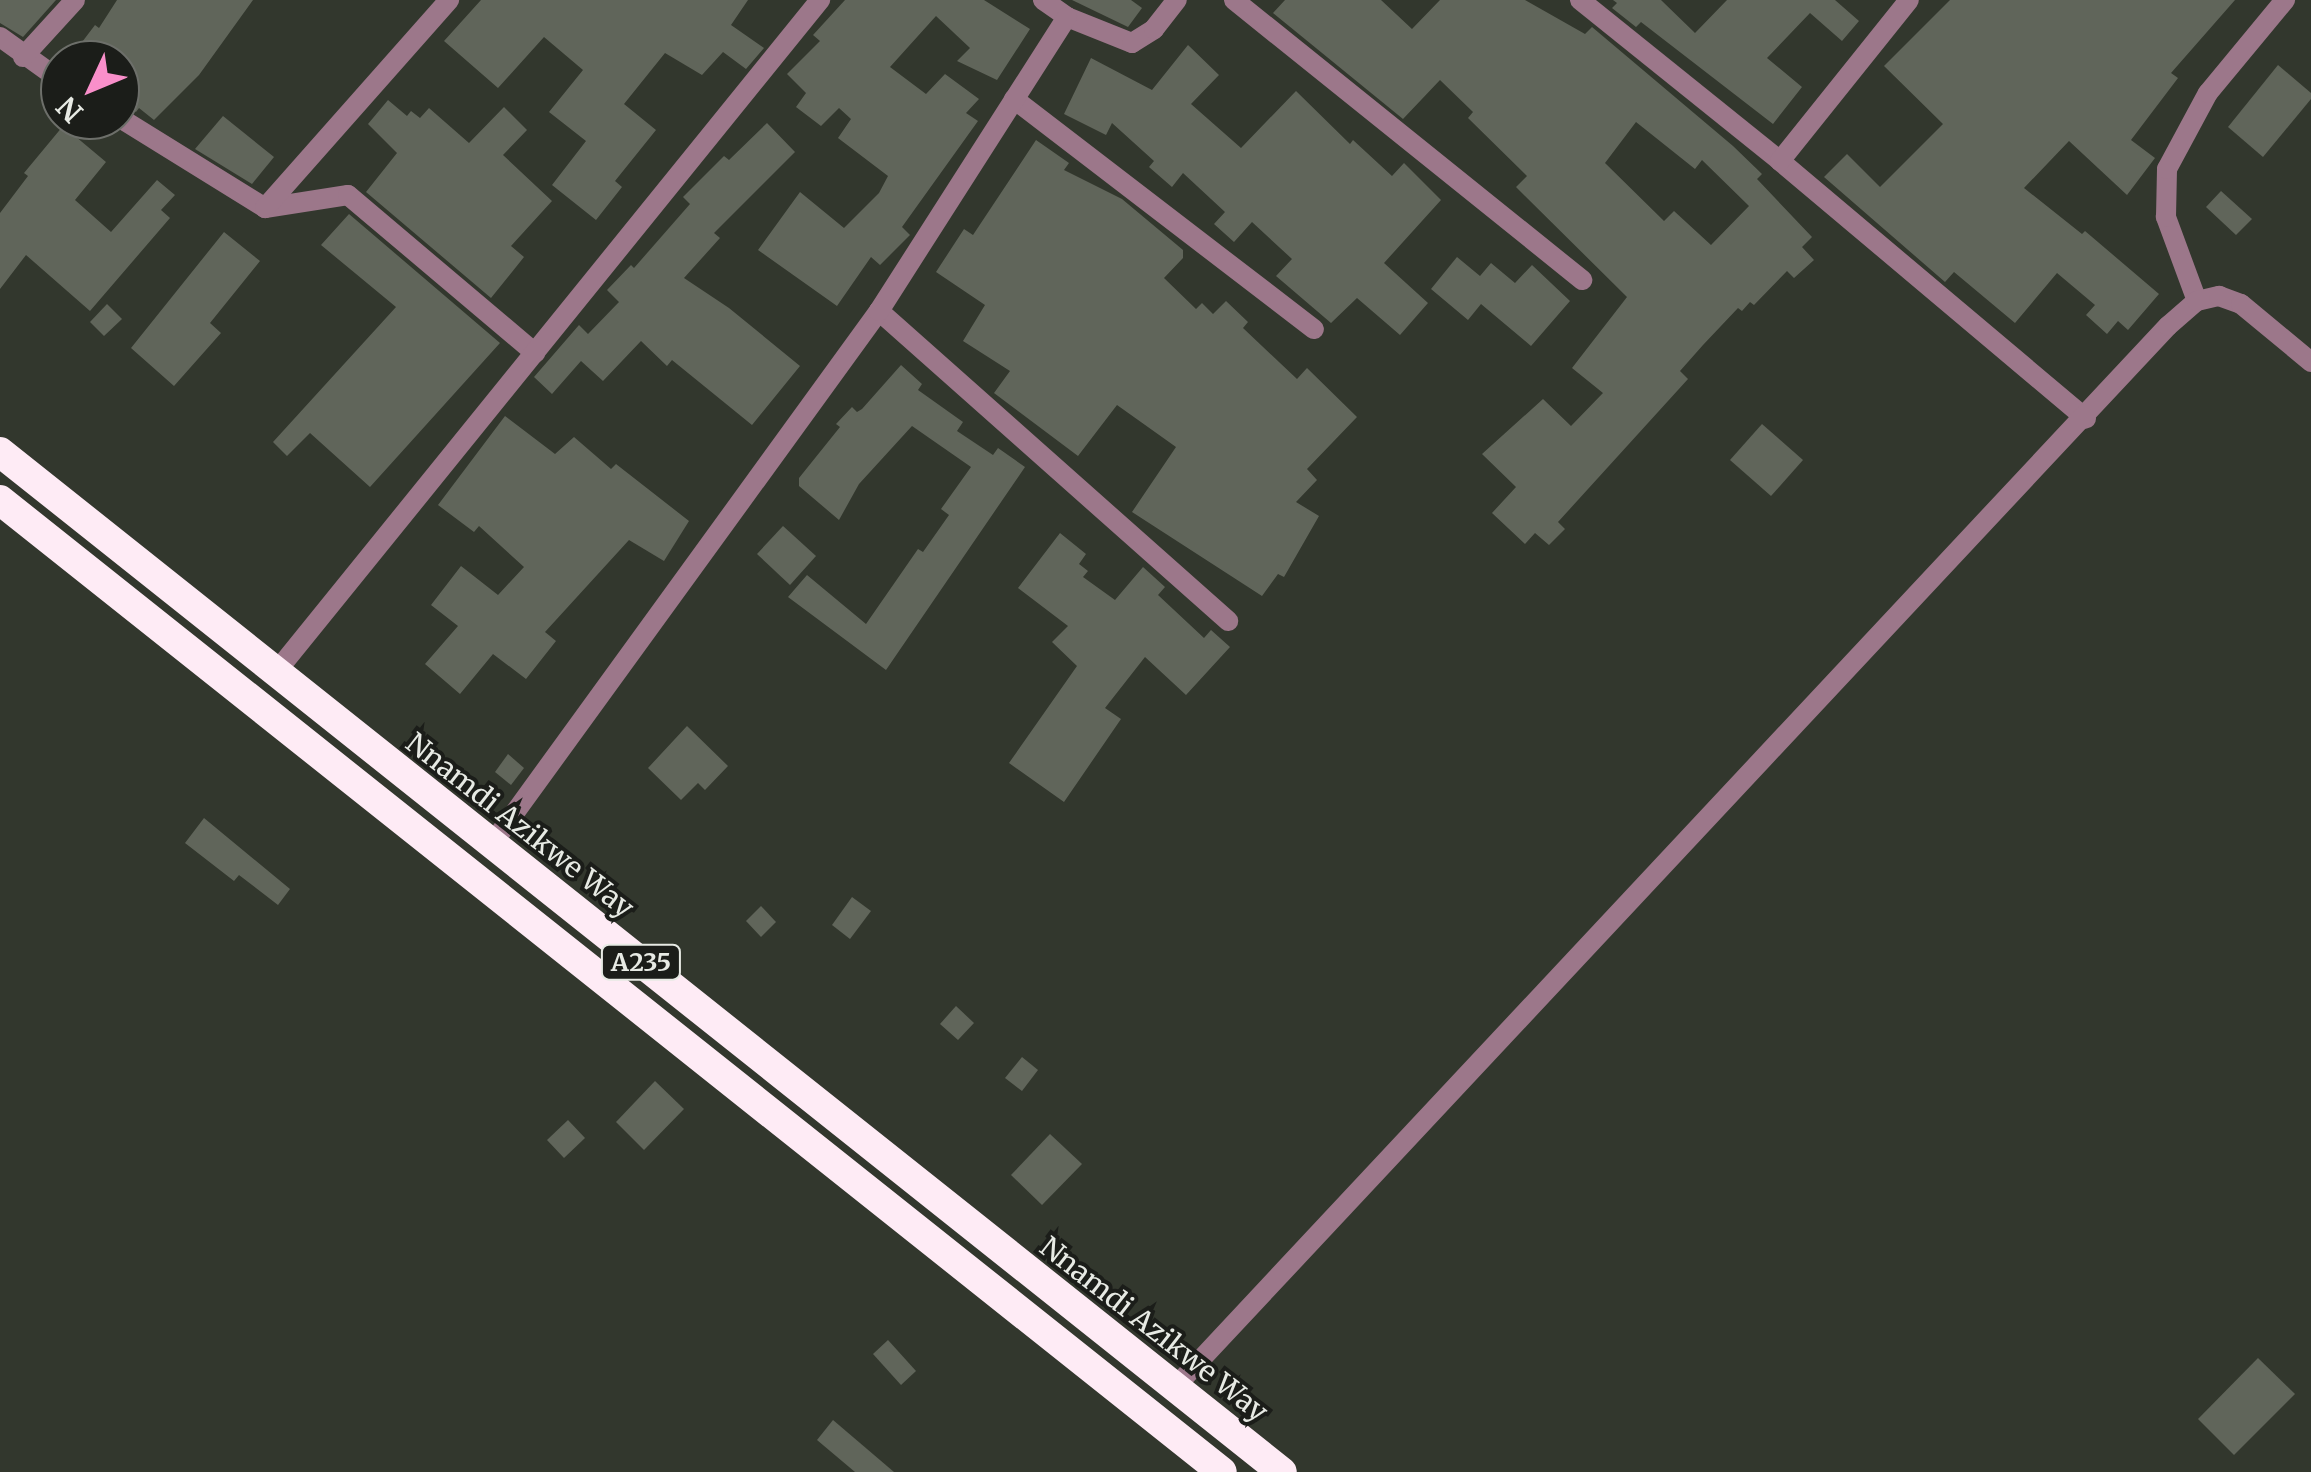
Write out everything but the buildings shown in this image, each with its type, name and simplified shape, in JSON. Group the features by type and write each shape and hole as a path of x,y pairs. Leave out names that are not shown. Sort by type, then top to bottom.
{"highway":[{"name":"Nnamdi Azikwe Way","path":"0,452 1282,1472"},
{"name":"A235","path":"0,500 1222,1472"}],"street":[{"path":"24,58 75,0"},
{"path":"265,208 449,0"},
{"path":"276,672 820,0"},
{"path":"1043,0 1066,18 1132,43 1154,30 1177,0"},
{"path":"1234,0 1582,280"},
{"path":"1580,0 1780,161 2086,419"},
{"path":"1780,161 1909,0"},
{"path":"2197,302 2166,218 2167,169 2208,93 2285,0"},
{"path":"492,844 879,311 1066,18"},
{"path":"0,37 40,68"},
{"path":"1014,99 1314,329"},
{"path":"140,130 265,208 348,195 535,353"},
{"path":"1174,1387 2086,419 2168,326 2197,302 2219,296 2240,304 2311,362"},
{"path":"879,311 1228,621"}]}
